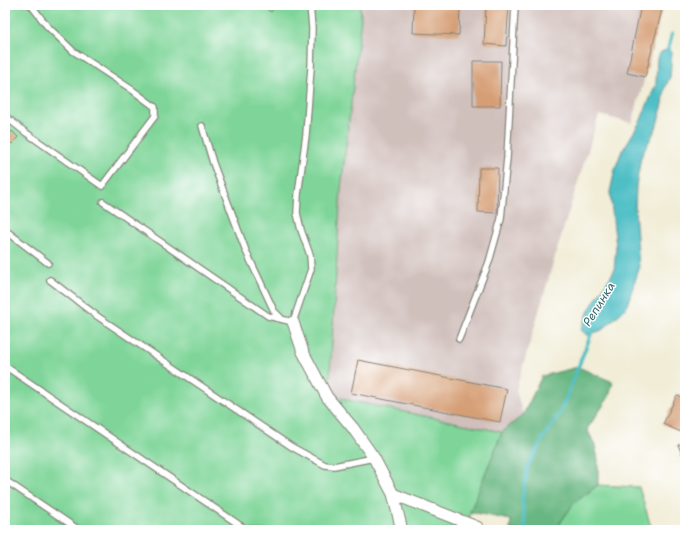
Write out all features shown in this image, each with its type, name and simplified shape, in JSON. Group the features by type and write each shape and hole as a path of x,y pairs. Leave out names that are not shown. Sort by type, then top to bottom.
{"street":[{"path":"293,322 303,352 327,397 353,428 374,458 393,494 402,530"},
{"path":"393,494 477,527 479,530"}],"lane":[{"path":"5,116 25,132 102,186 155,116 155,107 125,85 73,51 47,26 30,5"},
{"path":"102,202 268,316 293,322 311,269 310,255 301,230 297,213 306,135 311,68 312,28 310,5"},
{"path":"459,339 489,262 501,218 507,158 515,5"},
{"path":"202,126 213,163 246,251 274,311 281,318"},
{"path":"5,230 48,263"},
{"path":"50,280 97,316 292,447 325,465 334,466 374,458"},
{"path":"5,366 247,530"},
{"path":"5,480 79,530"}],"shaded area":[{"path":"360,5 663,5 632,123 599,115 558,246 516,390 523,415 502,432 347,400 329,393 341,188 361,19"}],"green space":[{"path":"5,5 360,5 361,19 341,188 329,393 347,400 502,432 470,512 469,530 5,530"},
{"path":"578,367 613,382 609,397 587,429 595,445 598,459 598,485 574,503 560,523 562,530 510,530 511,520 470,512 502,432 523,415 542,376"},
{"path":"598,485 639,487 652,530 562,530 560,523 574,503"}],"water":[{"path":"668,49 672,52 670,77 665,88 663,104 656,128 641,157 636,186 635,209 639,269 626,308 602,330 587,335 581,330 589,310 614,271 616,247 610,192 615,169 621,153 640,122 656,84 657,58 661,52"}],"building":[{"path":"261,5 276,5 271,12"},
{"path":"414,5 460,5 459,35 413,33"},
{"path":"486,5 509,5 506,46 484,44"},
{"path":"641,5 663,5 645,77 627,73"},
{"path":"473,61 501,61 500,106 473,106"},
{"path":"12,131 18,137 12,144 6,139"},
{"path":"479,168 498,168 497,213 478,212"},
{"path":"358,360 507,389 500,422 351,393"},
{"path":"677,395 685,398 685,428 681,432 663,424"},
{"path":"685,443 685,461 678,445"}],"waterway":[{"name":"Репинка","path":"667,53 672,34"},
{"name":"Репинка","path":"526,530 522,498 528,465 561,411 593,329"}]}
